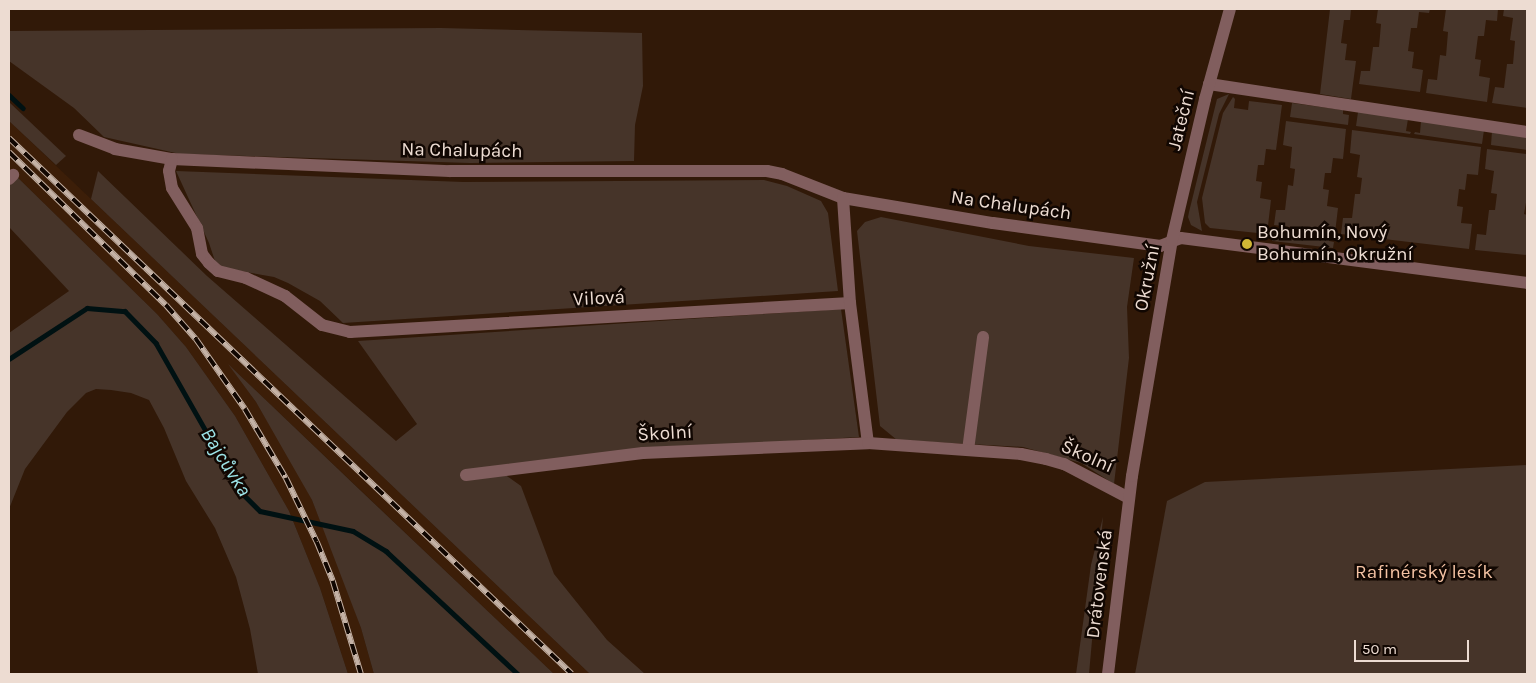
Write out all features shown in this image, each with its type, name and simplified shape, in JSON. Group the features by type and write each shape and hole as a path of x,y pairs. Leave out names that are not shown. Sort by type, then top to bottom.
{"street":[{"name":"Jateční","path":"1172,240 1209,84 1230,9"},
{"path":"1209,84 1527,132"},
{"name":"Na Chalupách","path":"78,135 115,149 172,159 450,170 767,171 782,174 843,198 993,223 1160,246 1172,240"},
{"name":"Vilová","path":"172,159 169,171 172,188 196,228 202,254 209,263 218,271 246,278 285,296 322,325 350,332 850,303"},
{"path":"843,198 850,303 868,443"},
{"name":"Okružní","path":"1129,498 1172,240 1181,238 1527,283"},
{"path":"968,450 983,337"},
{"name":"Školní","path":"466,475 643,453 868,443 1021,454 1064,464 1129,498"},
{"name":"Drátovenská","path":"1108,674 1129,498"}],"shaded area":[{"path":"9,121 590,674 554,674 231,367 256,402 297,471 312,500 344,580 361,628 374,674 348,674 320,588 289,511 235,416 186,347 157,314 9,169"}],"green space":[{"path":"1330,9 1351,9 1350,20 1344,20 1341,43 1347,44 1345,60 1356,61 1351,99 1320,94"},
{"path":"1378,9 1430,9 1429,13 1419,12 1417,28 1411,28 1408,51 1414,52 1412,68 1423,70 1420,92 1359,84 1361,71 1370,71 1373,47 1379,47 1381,24 1376,23"},
{"path":"1446,9 1498,9 1497,21 1486,20 1484,36 1478,36 1475,59 1481,60 1479,76 1490,78 1487,102 1426,93 1428,79 1437,80 1440,55 1446,56 1448,32 1443,31"},
{"path":"1504,9 1527,9 1527,108 1492,103 1495,87 1504,88 1507,64 1513,64 1515,41 1510,40 1513,18 1503,16"},
{"path":"441,28 642,33 643,86 635,125 634,161 470,163 180,154 104,137 74,108 9,61 9,31"},
{"path":"1229,94 1219,114 1197,202 1202,231 1191,225 1188,217 1217,99"},
{"path":"1233,97 1235,99 1234,108 1248,110 1249,101 1282,105 1276,150 1266,149 1264,165 1258,165 1256,181 1262,182 1260,198 1271,200 1267,234 1210,228 1205,223 1202,198 1223,113"},
{"path":"9,102 66,156 56,165 9,121"},
{"path":"1292,103 1343,110 1343,114 1349,115 1348,125 1290,117"},
{"path":"1358,112 1408,119 1406,131 1411,132 1410,134 1356,126"},
{"path":"1286,121 1346,129 1343,159 1333,158 1331,173 1325,173 1323,189 1329,190 1327,206 1338,208 1335,233 1274,225 1276,210 1285,210 1288,185 1293,186 1295,169 1290,168 1292,147 1283,145"},
{"path":"1421,121 1484,130 1482,144 1414,134 1415,132 1420,133"},
{"path":"1352,130 1481,147 1478,175 1467,174 1465,190 1459,189 1457,206 1463,207 1461,223 1472,224 1469,249 1341,234 1343,218 1352,218 1355,194 1360,194 1362,178 1357,177 1360,155 1350,153"},
{"path":"1492,131 1527,136 1527,150 1491,145"},
{"path":"1487,149 1527,154 1527,197 1524,214 1527,215 1527,255 1475,250 1477,234 1486,235 1489,210 1495,210 1497,194 1491,193 1494,171 1485,169"},
{"path":"9,169 157,314 186,347 235,416 289,511 320,588 348,674 258,674 250,629 236,577 215,528 186,481 164,428 149,400 131,393 111,390 96,389 86,393 67,412 25,469 9,509 9,333 69,291 9,227"},
{"path":"98,171 207,276 396,441 417,424 358,341 841,309 859,437 619,451 494,467 521,486 554,574 607,640 645,674 590,674 91,199"},
{"path":"176,171 463,182 764,180 787,186 821,201 828,213 838,291 343,323 320,301 288,283 274,277 223,268 215,261 209,243"},
{"path":"881,217 1029,246 1134,258 1127,307 1129,358 1114,484 1081,463 1023,447 897,440 880,426 857,231 865,222"},
{"path":"1273,229 1329,236 1329,241 1334,242 1333,248 1272,241"},
{"path":"228,364 554,674 374,674 361,628 312,500 256,402"},
{"name":"Rafinérský lesík","path":"1527,465 1527,674 1135,674 1167,501 1205,482"},
{"path":"1103,517 1089,674 1076,674 1091,565"}],"waterway":[{"path":"9,95 23,108"},
{"name":"Bajcůvka","path":"9,359 87,308 125,311 156,343 240,491 260,511 353,531 386,551 518,674"}],"railway":[{"path":"9,138 572,674"},
{"path":"9,152 166,305 196,339 245,409 286,478 317,542 333,581 361,674"}],"place":[{"name":"Bohumín, Nový Bohumín, Okružní","path":"1247,244"}]}
